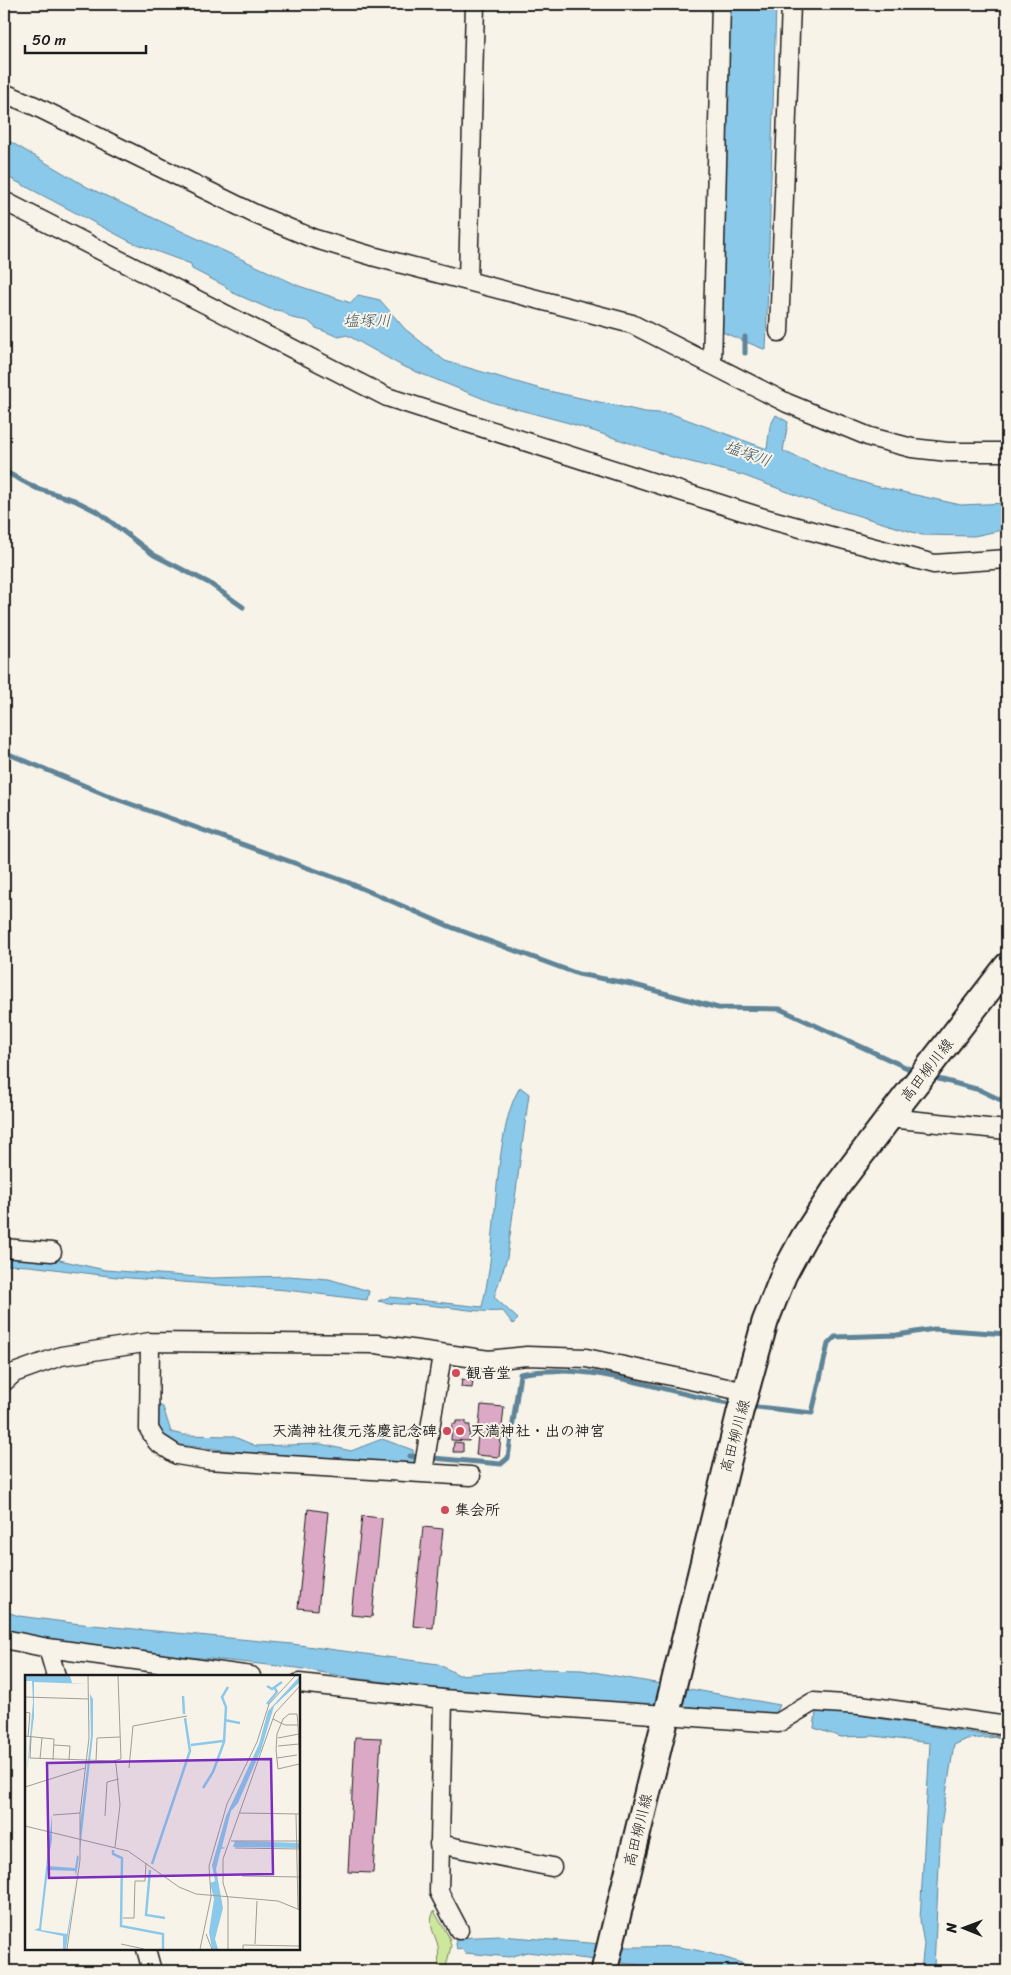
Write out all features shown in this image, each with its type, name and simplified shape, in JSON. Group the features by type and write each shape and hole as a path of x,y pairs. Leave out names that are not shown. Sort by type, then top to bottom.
{"main road":[{"name":"高田柳川線","path":"604,1971 743,1402 765,1322 784,1274 804,1237 838,1186 1007,966"}],"street":[{"path":"468,281 476,4"},
{"path":"712,364 721,4"},
{"path":"779,332 791,4"},
{"path":"4,93 35,106 255,214 312,238 372,256 632,324 787,403 870,437 912,448 948,452 1007,452"},
{"path":"4,201 387,397 764,518 934,564 1007,559"},
{"path":"889,1118 1007,1130"},
{"path":"4,1248 52,1252"},
{"path":"4,1382 14,1374 61,1356 150,1342 376,1344 442,1355 489,1360 527,1356 586,1358 743,1402"},
{"path":"150,1342 149,1429 157,1442 177,1455 208,1460 423,1469 472,1476"},
{"path":"423,1469 442,1355"},
{"path":"4,1639 48,1648 244,1675"},
{"path":"48,1648 56,1675"},
{"path":"300,1683 443,1699 669,1704 778,1723 814,1702 860,1705 1007,1726"},
{"path":"443,1699 439,1892 459,1930"},
{"path":"439,1844 552,1867"},
{"path":"146,1950 152,1971"}],"green space":[{"path":"434,1911 449,1937 451,1946 445,1971 440,1971 439,1968 438,1945 431,1923"}],"water":[{"path":"729,4 776,4 766,350 717,330"},
{"name":"塩塚川","path":"4,138 87,187 299,286 351,303 358,295 380,300 405,329 445,361 544,390 645,412 672,414 767,449 770,426 776,415 788,422 783,451 835,474 875,486 961,505 1007,503 1007,529 974,536 922,535 820,504 742,475 675,458 569,423 494,403 402,366 347,335 339,337 316,328 308,321 292,318 282,311 270,309 231,292 225,286 192,269 191,264 131,242 4,175"},
{"path":"520,1087 529,1094 507,1258 494,1297 518,1319 513,1324 503,1311 477,1311 378,1301 390,1297 482,1307 492,1247 502,1146 511,1108"},
{"path":"4,1256 55,1259 105,1270 212,1278 288,1276 329,1279 369,1291 367,1300 286,1290 117,1277 30,1266 4,1265"},
{"path":"155,1403 163,1407 171,1432 183,1435 232,1436 256,1446 321,1444 351,1451 382,1439 413,1450 414,1463 251,1453 170,1444 160,1438 156,1425"},
{"path":"4,1611 19,1616 72,1623 292,1644 438,1664 459,1675 538,1669 582,1670 780,1705 776,1713 767,1715 678,1708 675,1706 538,1700 352,1678 298,1668 113,1649 4,1632"},
{"path":"832,1711 999,1737 967,1739 954,1745 941,1825 934,1966 937,1971 921,1971 924,1944 920,1920 930,1743 874,1736 841,1737 814,1728 816,1712"},
{"path":"501,1936 621,1947 678,1947 712,1954 767,1971 690,1971 527,1952 510,1957 465,1953 462,1949 457,1950 455,1938"}],"building":[{"path":"462,1379 473,1381 472,1388 461,1387"},
{"path":"481,1405 504,1407 499,1457 476,1455"},
{"path":"456,1421 466,1421 466,1425 470,1425 469,1441 451,1440 452,1424 456,1424"},
{"path":"454,1442 463,1443 463,1452 453,1452"},
{"path":"308,1509 328,1512 318,1610 298,1608"},
{"path":"362,1516 382,1518 372,1617 351,1615"},
{"path":"423,1527 443,1529 433,1628 413,1626"},
{"path":"355,1737 381,1738 373,1873 348,1872"}],"waterway":[{"path":"745,337 745,353"},
{"path":"4,471 36,488 74,500 98,512 154,555 209,583 243,607"},
{"path":"4,752 114,798 347,882 451,927 578,974 631,984 718,1008 780,1009 916,1072"},
{"path":"931,1077 980,1090 1007,1103"},
{"path":"748,1406 812,1413 828,1344 835,1337 897,1335 934,1329 1007,1334"},
{"path":"410,1456 501,1464 508,1458 520,1374 575,1371 628,1380 735,1404"}],"place":[{"name":"観音堂","path":"456,1373"},
{"name":"天満神社復元落慶記念碑","path":"447,1431"},
{"name":"天満神社・出の神宮","path":"460,1431"},
{"name":"集会所","path":"445,1510"}]}
